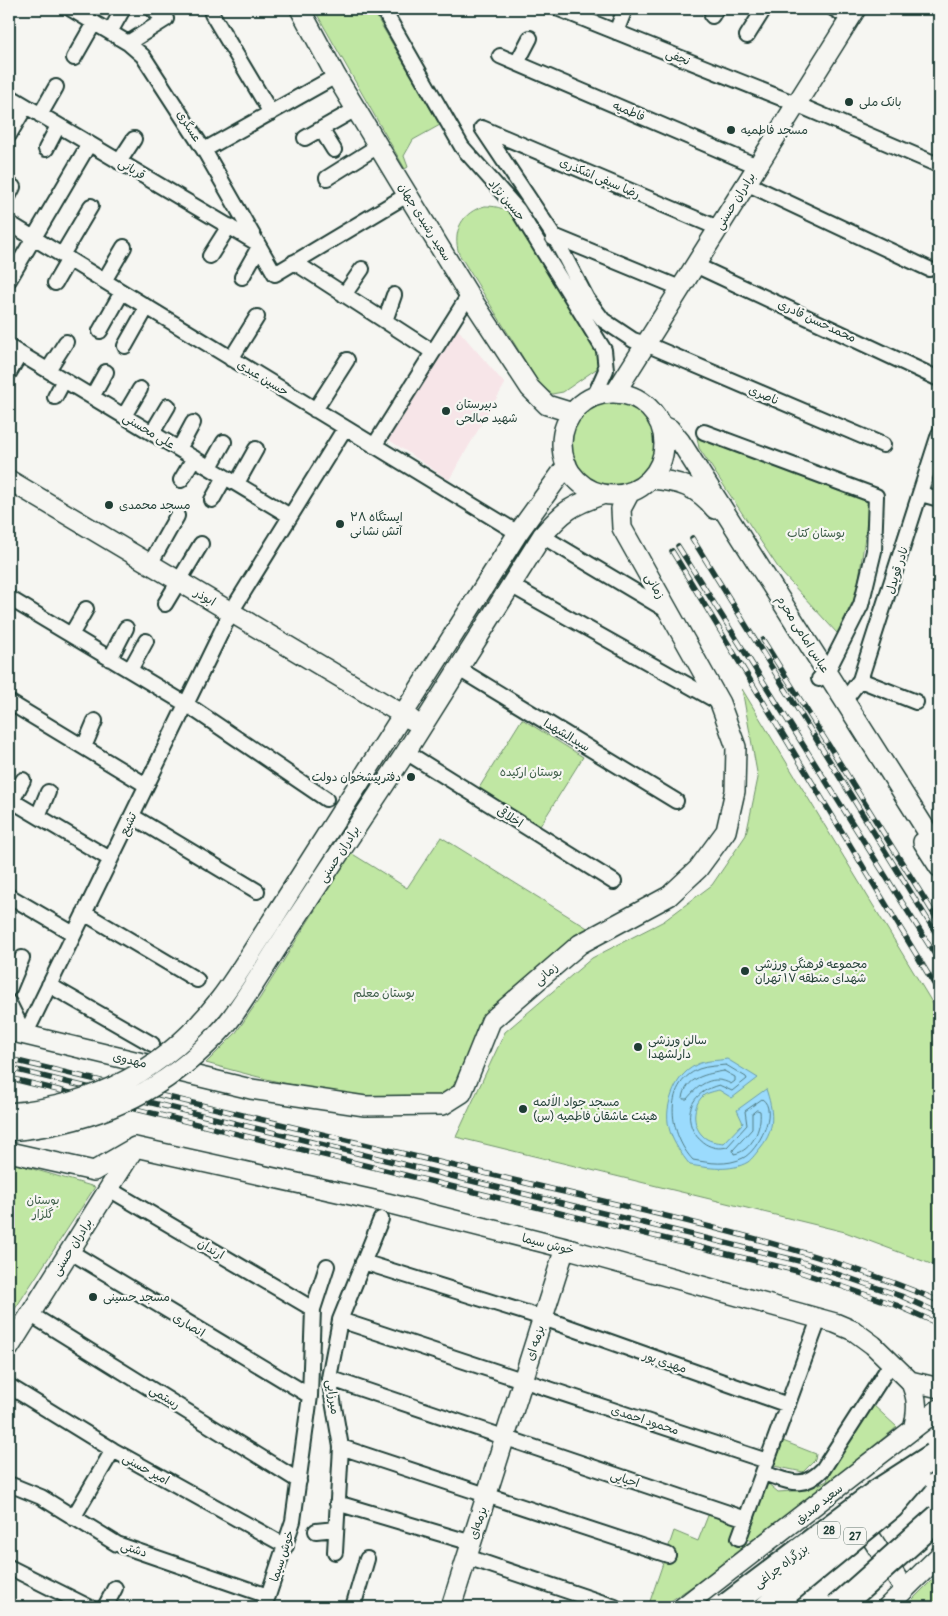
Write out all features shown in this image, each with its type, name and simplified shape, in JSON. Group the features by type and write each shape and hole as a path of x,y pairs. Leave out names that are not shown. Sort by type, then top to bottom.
{"highway":[{"name":"بزرگراه چراغی","path":"726,1607 878,1492 934,1456"},
{"name":"27","path":"768,1607 891,1506 934,1456"},
{"path":"838,1607 939,1517"}],"street":[{"name":"عسگری","path":"71,9 128,43 143,56 158,76 204,150 275,274 294,262"},
{"path":"110,32 122,9"},
{"path":"128,43 166,19 152,9"},
{"name":"سعید رشیدی جهان","path":"300,9 336,76 378,146 469,295 530,388 547,405 573,413"},
{"name":"حسین نژاد","path":"383,9 462,147 518,210 604,350 606,370 594,397"},
{"name":"نجفی","path":"559,9 581,13 616,32 796,104 936,164"},
{"path":"616,32 625,9"},
{"path":"747,36 764,9"},
{"name":"برادران حسنی","path":"615,393 796,104 846,12"},
{"path":"212,14 271,112"},
{"path":"74,58 94,23"},
{"path":"517,63 530,38"},
{"name":"فاطمیه","path":"500,56 757,166"},
{"path":"204,150 336,76"},
{"path":"40,115 56,87"},
{"name":"قربانی","path":"9,96 258,245"},
{"path":"9,135 26,106"},
{"path":"305,138 356,109"},
{"path":"46,149 58,126"},
{"name":"رضا سیفی اشکذری","path":"482,128 718,228"},
{"name":"ناصری","path":"482,128 554,236 587,299 602,320 633,340 883,446"},
{"path":"321,129 334,150"},
{"path":"119,162 134,139"},
{"path":"9,280 89,144"},
{"path":"327,178 378,146"},
{"path":"746,183 929,269"},
{"path":"408,195 294,262 433,352"},
{"path":"55,283 65,257 91,206"},
{"name":"حسین عبدی","path":"9,223 518,533"},
{"path":"210,256 229,226"},
{"path":"546,253 554,236 680,288"},
{"path":"242,277 258,245"},
{"path":"104,281 124,247"},
{"name":"محمدحسن قادری","path":"695,265 939,379"},
{"path":"344,295 362,269"},
{"path":"100,330 122,292"},
{"path":"385,321 394,295"},
{"path":"374,446 469,295"},
{"path":"125,346 148,308"},
{"path":"231,359 257,317"},
{"path":"48,370 66,342"},
{"path":"9,373 14,350"},
{"name":"علی محسنی","path":"14,350 290,516"},
{"path":"315,410 347,360"},
{"path":"92,397 106,372"},
{"path":"55,397 64,380"},
{"path":"124,416 140,389"},
{"path":"615,393 636,398 646,404 661,425 664,439 664,453 659,467 651,479 630,492 617,495 604,494 589,489 576,479 567,465 563,438 566,425 582,403 594,397 615,393"},
{"path":"152,432 168,406"},
{"path":"179,449 194,423"},
{"name":"عباس امامی محرم","path":"661,425 670,430 680,441 939,867"},
{"name":"تشیع","path":"17,1033 49,985 231,612 345,428"},
{"path":"704,432 876,496 874,552 861,605 823,676"},
{"name":"نادر قویدل","path":"844,701 860,680 939,434"},
{"path":"210,468 224,442"},
{"path":"212,500 256,449"},
{"path":"181,480 194,458"},
{"name":"برادران حسنی","path":"9,1113 48,1108 93,1095 132,1079 172,1052 216,1004 273,919 518,533 567,465"},
{"name":"عباس امامی محرم","path":"651,479 671,480 686,485 700,493 714,507 823,676 844,701 939,850"},
{"name":"ابوذر","path":"9,480 422,726"},
{"name":"زمانی","path":"251,1089 365,1106 444,1105 462,1093 491,1021 580,944 669,896 698,870 726,830 735,791 736,747 720,703 622,528 621,509 630,492"},
{"name":"برادران حسنی","path":"9,1131 56,1126 101,1113 133,1099 161,1084 209,1043 231,1018 406,752 542,536 562,513 575,504 604,494"},
{"path":"921,494 939,499"},
{"path":"150,564 177,516"},
{"path":"542,536 669,612"},
{"path":"166,604 201,544"},
{"path":"512,586 720,703"},
{"path":"10,601 186,704 326,799"},
{"path":"71,635 86,609"},
{"path":"110,659 126,628"},
{"path":"452,635 472,648"},
{"path":"130,670 146,641"},
{"name":"سیدالشهدا","path":"459,669 676,801"},
{"path":"860,680 916,702"},
{"path":"9,702 146,785"},
{"path":"84,747 95,721"},
{"name":"اخلاقی","path":"406,752 614,882"},
{"path":"23,780 11,800 110,859"},
{"path":"38,816 48,792"},
{"path":"132,816 256,891"},
{"path":"9,896 74,934"},
{"path":"84,913 197,980"},
{"path":"9,989 22,958"},
{"path":"49,985 152,1044"},
{"path":"9,1003 17,1033"},
{"name":"مهدوی","path":"17,1033 251,1089"},
{"path":"9,1152 94,1171 135,1147"},
{"name":"برادران حسنی","path":"9,1348 135,1147"},
{"name":"خوش سیما","path":"135,1147 341,1192 565,1248 819,1319 854,1332 892,1362 910,1381"},
{"path":"94,1171 97,1177 109,1189"},
{"name":"ارندان","path":"109,1189 313,1309"},
{"name":"میرزایی","path":"335,1552 340,1447 329,1378 340,1320 381,1219"},
{"name":"بزمه ای","path":"505,1438 565,1248"},
{"name":"انصاری","path":"69,1251 310,1396"},
{"name":"مهدی پور","path":"363,1262 543,1318 788,1405"},
{"name":"خوش سیما","path":"266,1602 293,1521 310,1396 313,1309 326,1266"},
{"name":"رستمی","path":"30,1314 299,1481"},
{"path":"739,1538 819,1319"},
{"name":"محمود احمدی","path":"340,1320 523,1380 765,1467 796,1483 814,1478 823,1469 892,1362"},
{"name":"احیایی","path":"329,1378 746,1519"},
{"path":"910,1381 939,1388"},
{"path":"910,1381 916,1394 918,1413 913,1429"},
{"name":"امیر حسنی","path":"9,1386 113,1450 286,1546"},
{"name":"سعید صدیق","path":"683,1607 840,1488 939,1409"},
{"name":"بزمه‌ای","path":"452,1607 505,1438"},
{"path":"340,1447 668,1555"},
{"path":"73,1518 113,1450"},
{"name":"دشتی","path":"9,1484 41,1497 117,1544 266,1602"},
{"path":"840,1488 904,1589"},
{"path":"337,1503 469,1550 615,1607"},
{"path":"316,1531 336,1529"},
{"path":"887,1607 939,1556"},
{"path":"353,1607 367,1558"},
{"path":"9,1567 89,1607"},
{"path":"105,1607 115,1588"},
{"path":"892,1607 904,1589"}],"shaded area":[{"name":"دبیرستان شهید صالحی","path":"455,326 505,384 449,480 386,438"}],"green space":[{"path":"314,9 372,9 440,125 413,140 404,156 408,167 405,169"},
{"path":"485,206 502,209 516,218 599,351 599,367 563,392 552,394 540,385 459,254 457,238 461,224 470,213"},
{"path":"614,400 631,404 645,413 654,427 658,444 654,461 645,475 631,484 614,488 597,484 583,475 574,461 570,444 574,427 583,413 597,404"},
{"name":"بوستان کتاب","path":"697,437 870,501 857,593 837,633 781,572 699,448"},
{"name":"مجموعه فرهنگی ورزشی شهدای منطقه ۱۷ تهران","path":"742,689 939,1014 939,1267 845,1232 456,1137 505,1032 592,958 664,921 712,885 746,835 758,778"},
{"name":"بوستان ارکیده","path":"522,719 583,757 540,826 479,788"},
{"name":"بوستان معلم","path":"441,837 589,929 490,1010 450,1094 420,1098 390,1098 327,1092 265,1079 206,1063 235,1034 260,998 351,853 407,888"},
{"name":"بوستان گلزار","path":"9,1162 95,1187 9,1318"},
{"path":"872,1404 897,1427 754,1543 746,1538 766,1482 778,1492 806,1490 827,1481 835,1457"},
{"path":"783,1441 816,1454 815,1460 803,1472 774,1466"},
{"path":"709,1513 736,1522 749,1547 662,1607 648,1607 674,1531 698,1541"},
{"path":"939,1573 939,1607 905,1607"}],"water":[{"path":"727,1059 758,1078 732,1098 719,1090 704,1095 695,1109 696,1126 707,1139 724,1143 743,1123 737,1110 766,1089 772,1119 769,1133 753,1157 741,1165 719,1168 690,1165 673,1140 670,1132 668,1114 672,1094 681,1077 691,1068 703,1062"}],"railway":[{"path":"692,538 939,938"},
{"path":"678,546 939,961"},
{"path":"672,551 939,992"},
{"path":"763,640 939,922"},
{"path":"9,1059 735,1233 838,1264 889,1281 939,1301"},
{"path":"9,1068 799,1261 901,1296 939,1313"},
{"path":"9,1078 797,1271 896,1305 939,1324"}],"place":[{"name":"بانک ملی","path":"849,102"},
{"name":"مسجد فاطمیه","path":"731,130"},
{"name":"دبیرستان شهید صالحی","path":"446,411"},
{"name":"مسجد محمدی","path":"109,505"},
{"name":"ایستگاه ۲۸ آتش نشانی","path":"340,524"},
{"name":"دفترپیشخوان دولت","path":"411,777"},
{"name":"مجموعه فرهنگی ورزشی شهدای منطقه ۱۷ تهران","path":"745,971"},
{"name":"سالن ورزشی دارلشهدا","path":"638,1047"},
{"name":"مسجد جواد الاُئمه هیئت عاشقان فاطمیه (س)","path":"523,1109"},
{"name":"مسجد حسینی","path":"93,1297"}]}
